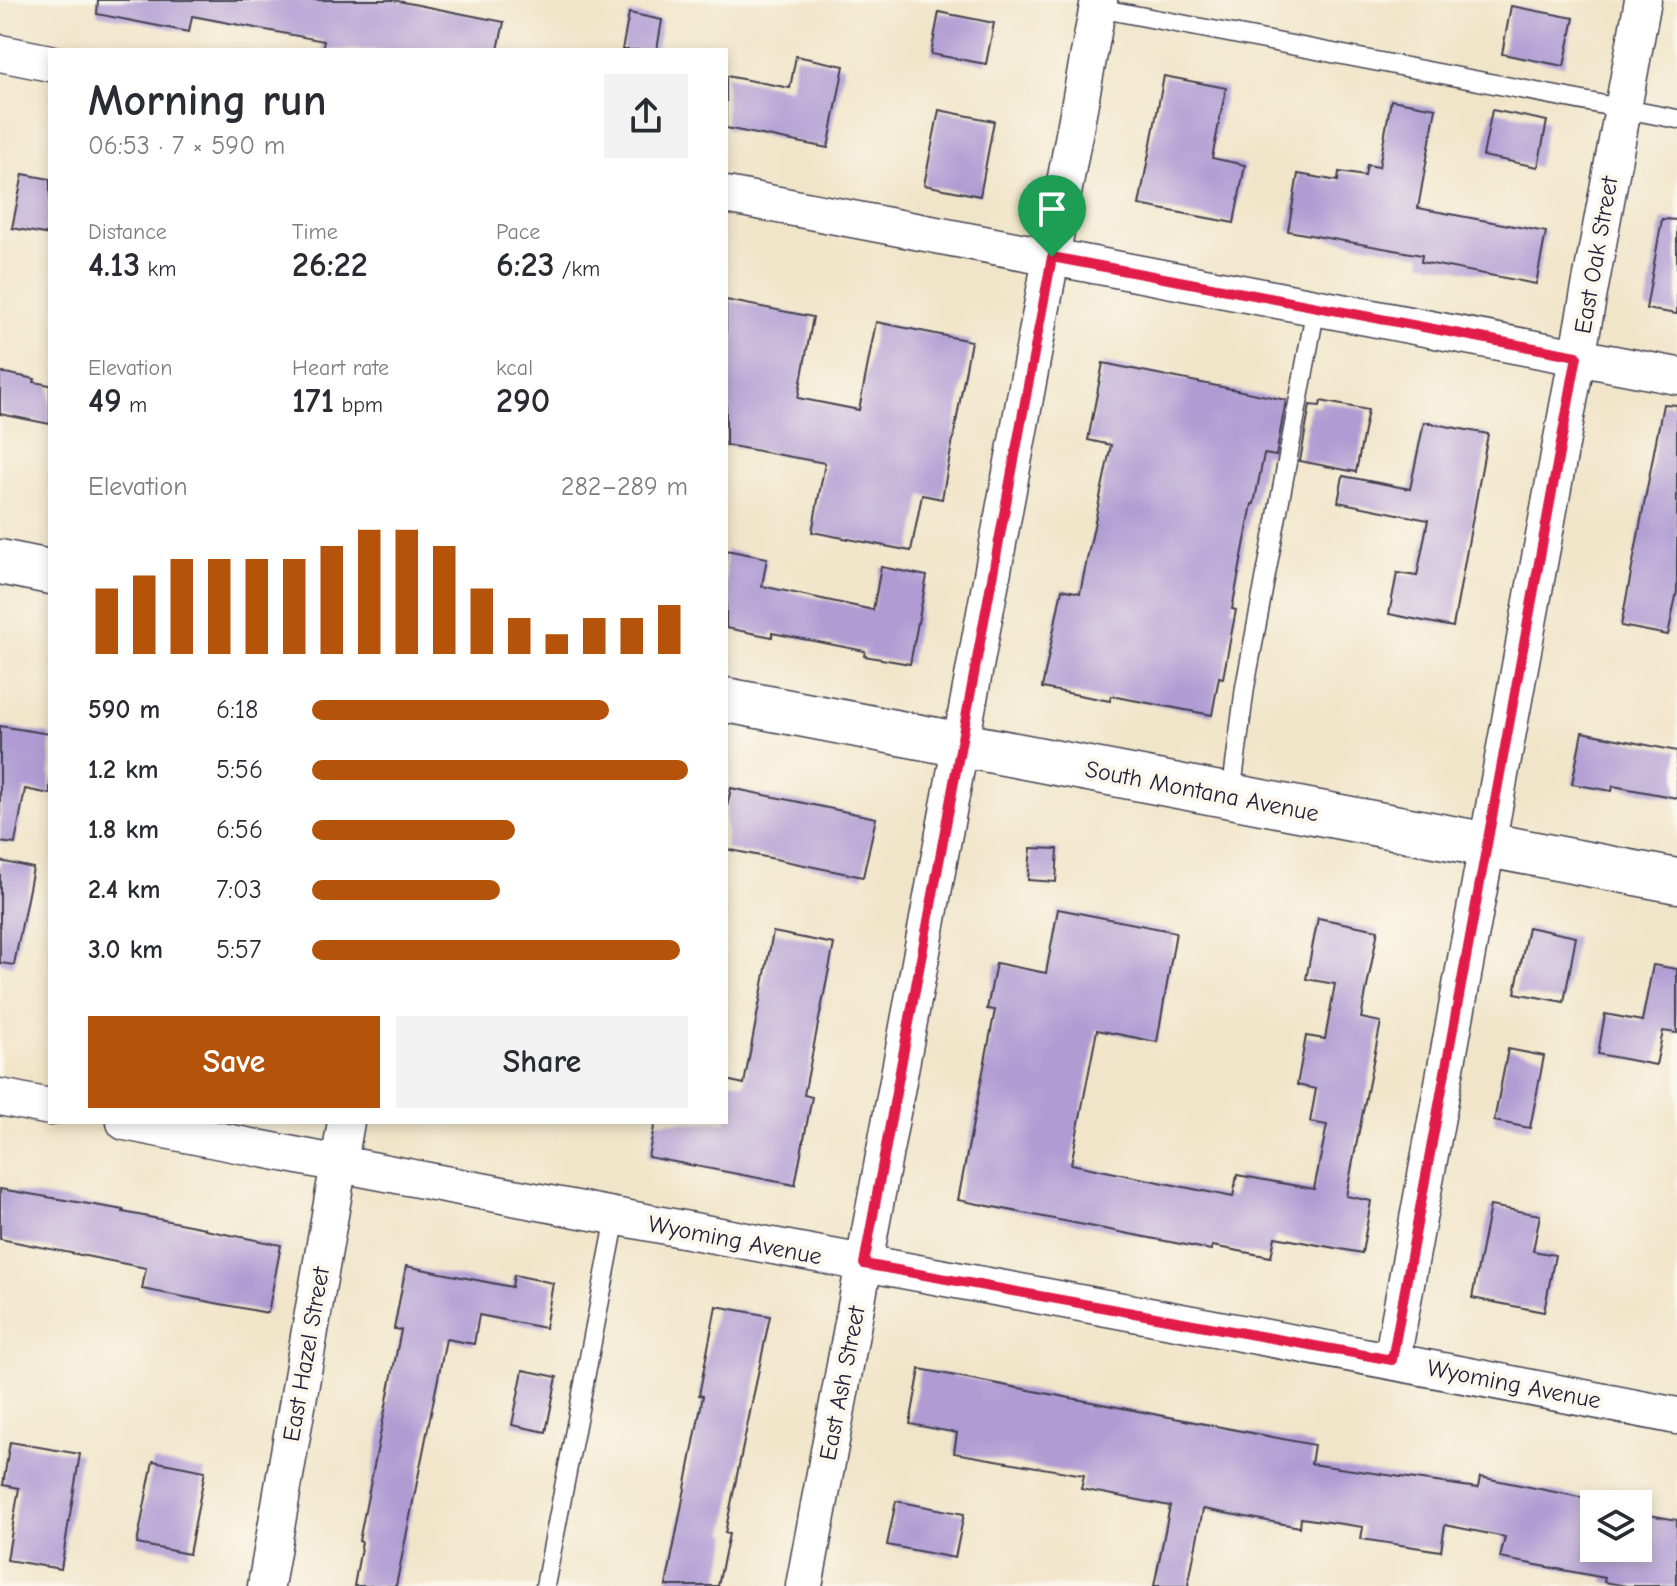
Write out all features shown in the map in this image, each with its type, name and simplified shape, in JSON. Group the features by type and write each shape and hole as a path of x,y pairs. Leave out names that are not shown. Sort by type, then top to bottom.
{"street":[{"name":"East Oak Street","path":"1392,1360 1643,0"},
{"name":"East Ash Street","path":"804,1586 1098,4"},
{"path":"0,53 48,63"},
{"path":"728,195 1677,376"},
{"path":"0,562 48,572"},
{"name":"South Montana Avenue","path":"728,700 1677,881"},
{"path":"0,1097 48,1107"},
{"name":"Wyoming Avenue","path":"135,1124 1677,1416"},
{"name":"East Hazel Street","path":"266,1586 346,1124"}],"lane":[{"path":"1098,4 1677,119"},
{"path":"1231,796 1245,687 1316,307"},
{"path":"545,1586 616,1217"}],"building":[{"path":"98,0 393,0 504,22 498,48 322,48 324,41 192,16 189,32 97,14"},
{"path":"1511,6 1574,18 1564,66 1502,54"},
{"path":"939,12 994,23 986,64 931,54"},
{"path":"629,13 662,20 657,48 622,48"},
{"path":"796,56 844,66 828,148 728,128 728,76 790,88"},
{"path":"1164,76 1226,88 1212,158 1245,165 1234,223 1139,205"},
{"path":"1391,100 1436,108 1418,208 1546,232 1536,284 1421,262 1422,255 1288,231 1298,174 1338,181 1339,172 1365,176 1367,165 1379,167"},
{"path":"939,110 994,121 980,196 924,185"},
{"path":"1492,110 1547,121 1538,167 1483,156"},
{"path":"23,174 48,179 48,235 12,228"},
{"path":"1662,219 1677,220 1677,314 1646,309"},
{"path":"728,300 813,317 798,398 859,410 876,322 971,341 942,499 922,495 911,551 812,532 825,463 728,445"},
{"path":"1103,363 1286,400 1276,456 1264,454 1252,504 1232,609 1236,610 1223,678 1219,677 1212,715 1111,696 1110,701 1042,688 1062,589 1080,593 1111,445 1088,440"},
{"path":"0,372 48,385 48,424 0,414"},
{"path":"1321,401 1368,410 1356,472 1300,461 1310,405 1320,406"},
{"path":"1663,404 1677,405 1677,591 1668,635 1621,626"},
{"path":"1424,422 1488,434 1453,627 1389,614 1397,573 1417,576 1428,520 1338,502 1343,476 1410,489"},
{"path":"728,550 767,558 762,586 873,610 881,567 927,576 910,664 864,656 865,651 772,633 772,637 728,628"},
{"path":"0,726 48,734 48,794 25,789 15,844 0,842"},
{"path":"1582,732 1677,751 1677,798 1613,786 1612,791 1572,784"},
{"path":"731,788 876,818 863,877 728,849"},
{"path":"1031,848 1058,849 1056,882 1028,880"},
{"path":"0,861 33,868 14,965 0,963"},
{"path":"1058,909 1176,932 1157,1042 1097,1030 1071,1164 1233,1197 1237,1175 1314,1189 1327,1125 1310,1122 1316,1089 1297,1085 1306,1036 1325,1039 1335,984 1306,979 1318,918 1378,930 1361,1018 1381,1022 1346,1196 1371,1201 1362,1253 1275,1237 1271,1257 1212,1246 1211,1250 958,1200 995,1010 987,1009 996,963 1046,973"},
{"path":"1528,927 1576,937 1564,1002 1515,993"},
{"path":"773,932 834,944 804,1095 812,1097 795,1185 648,1157 655,1124 728,1124 728,1080 744,1084"},
{"path":"1653,965 1677,969 1677,1033 1663,1031 1656,1065 1598,1054 1605,1014 1642,1021"},
{"path":"1508,1049 1544,1056 1530,1128 1494,1121"},
{"path":"0,1189 124,1210 281,1245 268,1313 142,1289 146,1268 0,1239"},
{"path":"1490,1206 1540,1215 1533,1251 1555,1255 1544,1312 1472,1298"},
{"path":"406,1266 512,1287 514,1275 553,1283 545,1328 479,1315 474,1344 446,1339 396,1586 354,1586 362,1542 359,1541 401,1330 394,1329"},
{"path":"716,1306 770,1316 725,1533 729,1534 718,1586 666,1586 703,1396 699,1395"},
{"path":"920,1369 1314,1445 1311,1464 1478,1488 1480,1477 1580,1497 1580,1562 1652,1562 1652,1516 1677,1520 1677,1586 1627,1586 1604,1582 1605,1578 1500,1558 1505,1537 1445,1525 1441,1551 1361,1539 1363,1527 1301,1518 1300,1527 1203,1509 1188,1586 1154,1586 1170,1506 1081,1489 1084,1475 954,1453 957,1433 910,1424"},
{"path":"523,1370 557,1377 546,1432 512,1425"},
{"path":"10,1442 80,1454 61,1569 7,1560 19,1488 3,1485"},
{"path":"153,1461 205,1471 189,1554 137,1544"},
{"path":"896,1501 964,1514 955,1558 887,1545"}],"route":[{"path":"1052,257 1577,356 1392,1360 864,1264 1052,257"}]}
